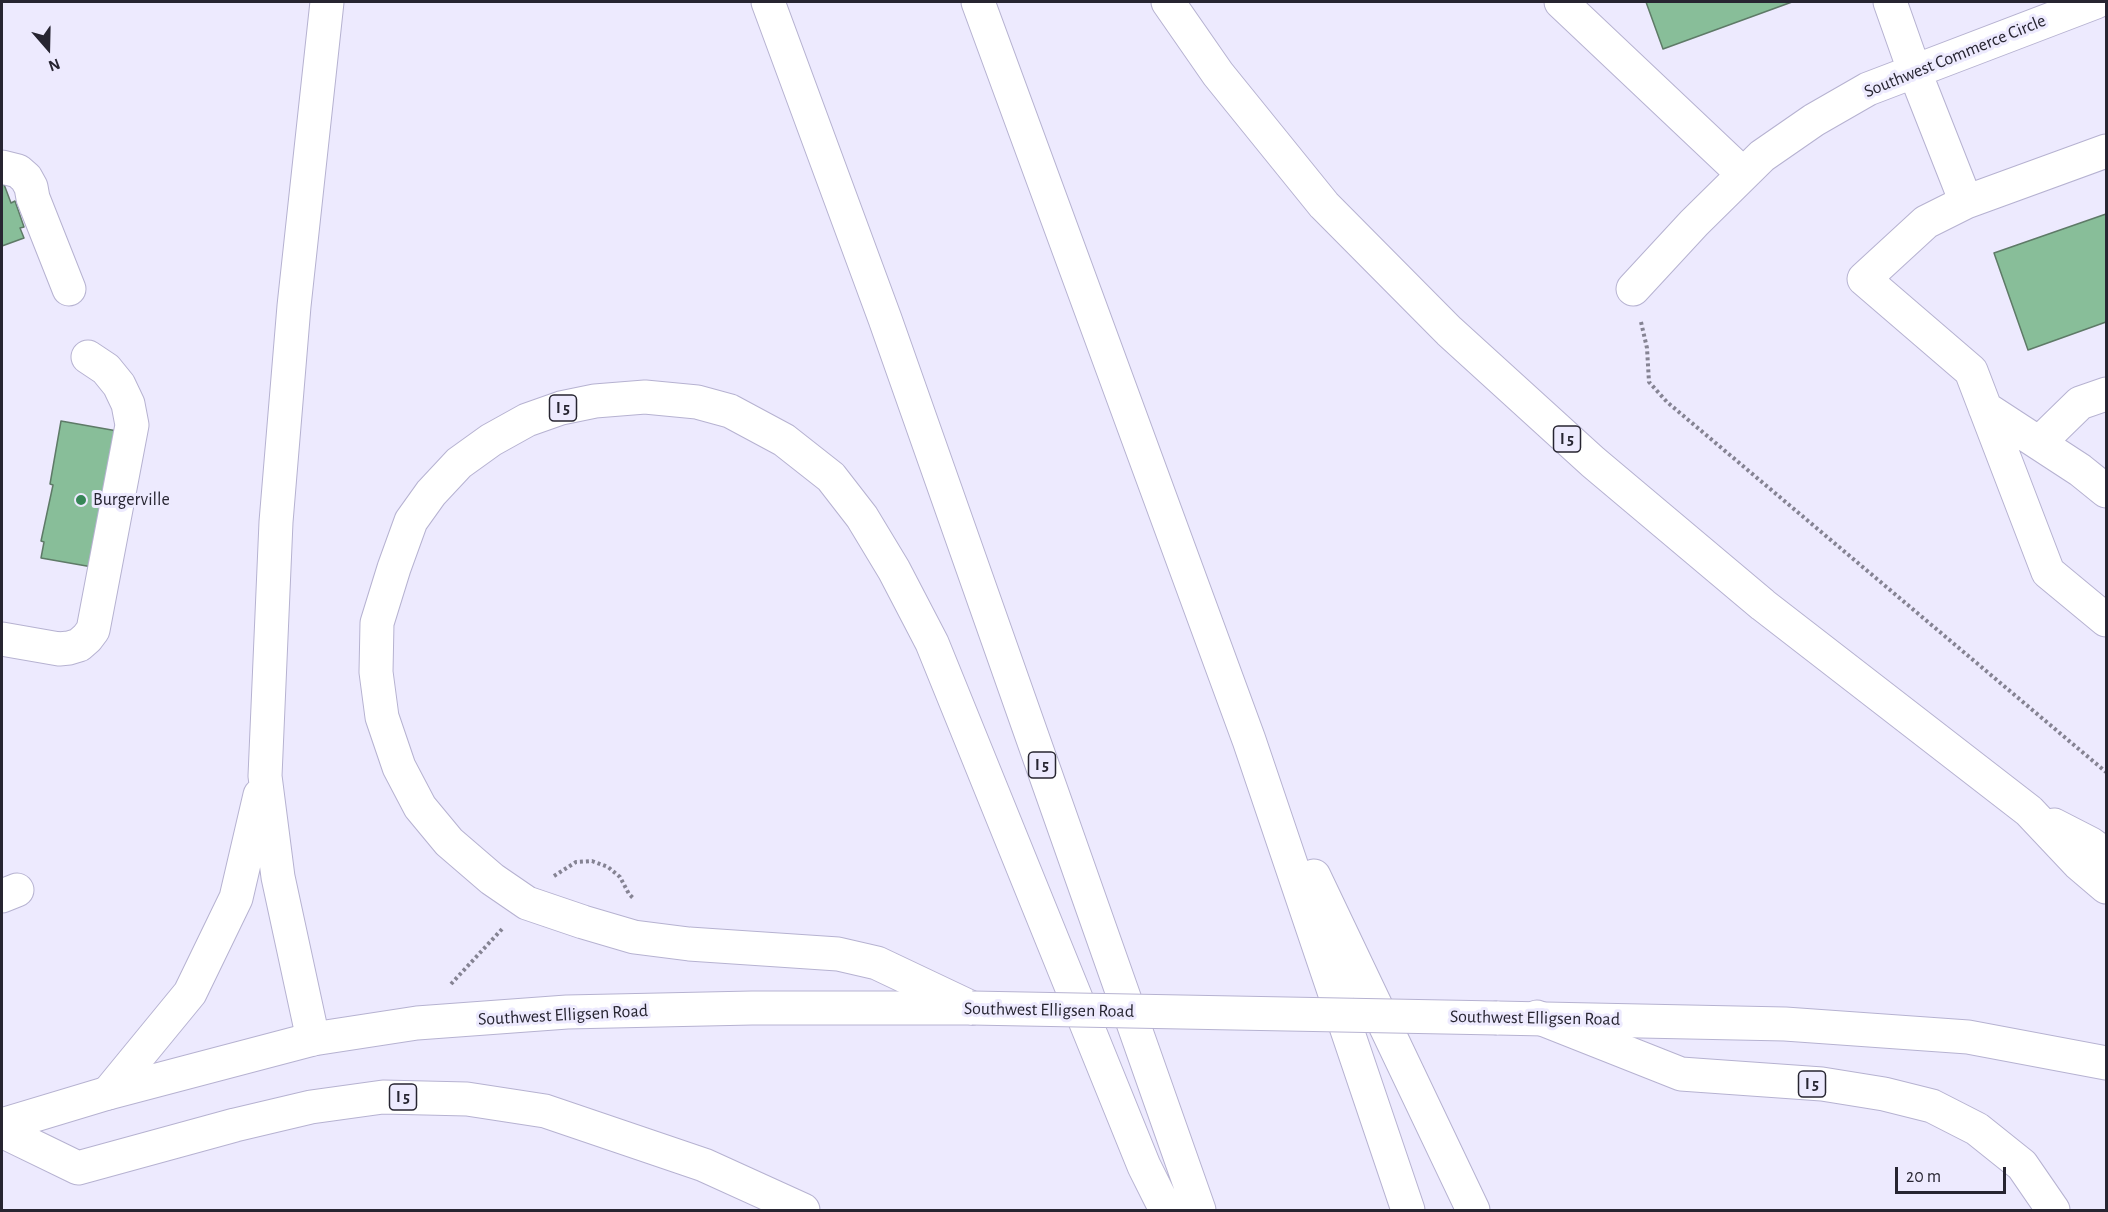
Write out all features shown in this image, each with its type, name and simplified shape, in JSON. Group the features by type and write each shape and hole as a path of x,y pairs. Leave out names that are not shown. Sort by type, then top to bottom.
{"main road":[{"path":"313,1038 278,877 265,776 277,510 294,306 327,2"},
{"name":"I 5","path":"768,2 885,319 1199,1210"},
{"path":"978,2 1250,740 1408,1210"},
{"name":"I 5","path":"1168,2 1218,74 1324,205 1449,331 1593,462 1763,605 2029,812 2079,864 2106,887"},
{"path":"1561,2 1743,174"},
{"path":"1890,2 1966,202"},
{"name":"Southwest Commerce Circle","path":"1633,289 1694,223 1762,156 1814,120 1868,89 2096,2"},
{"path":"2106,151 1966,202 1926,222 1864,279 1971,371 2048,572 2106,620"},
{"path":"2,167 18,171 26,178 69,289"},
{"path":"2,639 59,649 79,645 93,630 132,425 128,404 119,385 106,369 88,357"},
{"path":"2039,443 2080,403 2106,394"},
{"name":"I 5","path":"972,1008 877,963 838,954 634,937 583,922 527,903 492,879 449,842 420,807 399,768 382,717 376,672 377,623 411,521 431,493 459,463 491,440 527,420 561,408 595,401 645,397 697,402 730,411 784,440 831,477 867,526 894,570 932,643 1144,1166 1166,1210"},
{"path":"1985,408 2080,470 2106,491"},
{"path":"1250,740 1473,1210"},
{"path":"108,1093 190,993 236,898 265,776"},
{"name":"I 5","path":"2029,812 2091,844 2106,855"},
{"name":"Southwest Elligsen Road","path":"2,1125 108,1093 313,1038 417,1023 567,1012 752,1008 972,1008 1537,1017 1785,1024 1968,1037 2106,1063"},
{"name":"I 5","path":"1537,1017 1681,1074 1822,1084 1884,1094 1932,1106 1977,1129 2022,1165 2053,1210"},
{"name":"I 5","path":"2,1131 78,1168 235,1125 311,1107 383,1097 467,1099 545,1111 704,1165 803,1210"}],"path":[{"path":"1633,289 1647,348 1649,382 1667,402 2106,772"}],"building":[{"path":"1646,2 1792,2 1663,49"},
{"path":"2,179 11,203 15,201 24,227 20,228 24,238 2,246"},
{"path":"2106,214 2106,322 2028,350 1994,253"},
{"name":"Burgerville","path":"61,421 123,432 98,568 41,558 44,542 41,541 53,485 50,484"}],"place":[{"name":"Burgerville","path":"81,500"}]}
